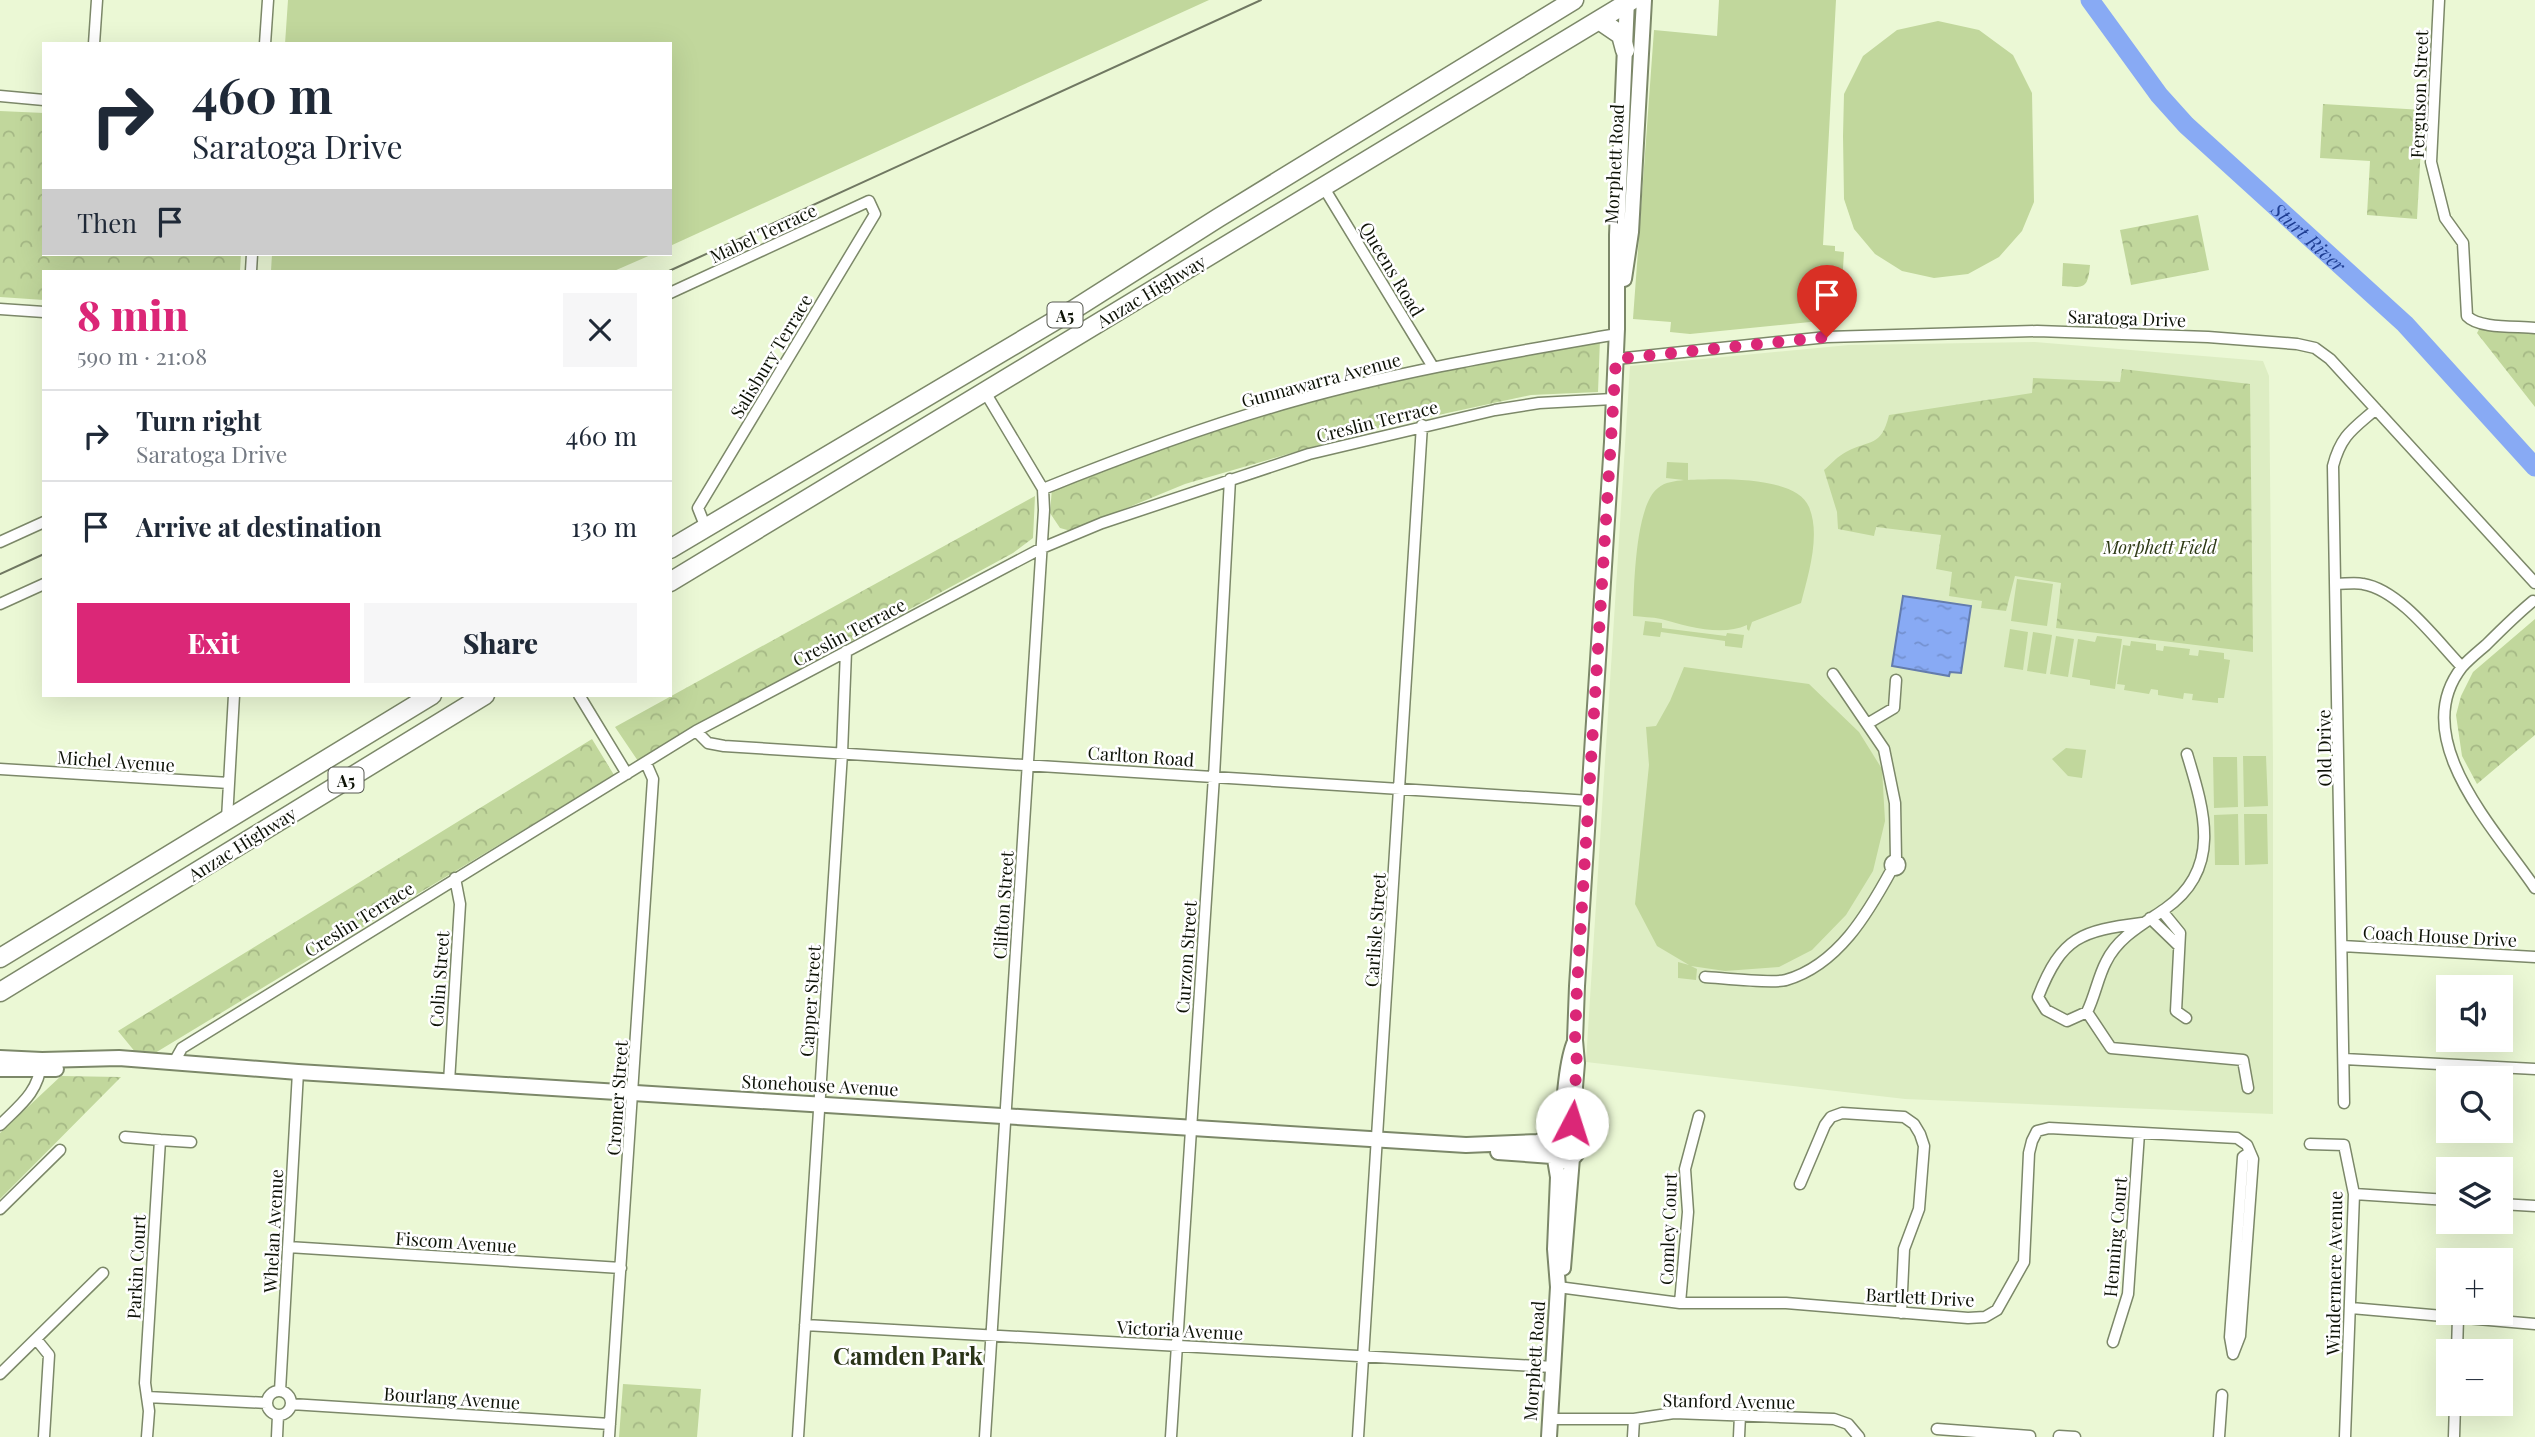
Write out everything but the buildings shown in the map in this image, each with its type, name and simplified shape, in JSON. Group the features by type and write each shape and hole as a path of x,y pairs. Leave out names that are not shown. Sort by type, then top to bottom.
{"highway":[{"name":"Anzac Highway","path":"672,548 1073,310 1574,0"},
{"name":"Anzac Highway","path":"672,581 1632,1"},
{"path":"1599,20 1621,35 1625,50"},
{"path":"1242,204 1252,216 1266,219 1277,216"},
{"path":"1191,235 1219,229 1226,236 1226,246"},
{"path":"898,415 902,424 933,423"},
{"path":"874,429 886,429 892,433 897,445"},
{"name":"Anzac Highway","path":"0,958 429,697"},
{"name":"Anzac Highway","path":"0,992 482,697"},
{"path":"173,852 177,864 192,868 206,866"},
{"path":"156,863 167,872 173,886"},
{"path":"0,946 31,940"}],"street":[{"path":"94,42 97,0"},
{"path":"265,42 268,0"},
{"name":"Ferguson Street","path":"2439,0 2431,162 2445,218 2463,243 2467,316 2472,322 2535,328"},
{"name":"Morphett Road","path":"1576,1137 1572,1123 1577,1063 1575,1040 1614,399 1617,235 1625,50 1632,1"},
{"name":"Morphett Road","path":"1617,331 1631,232 1632,1"},
{"path":"0,96 42,100"},
{"name":"Queens Road","path":"1324,188 1433,367"},
{"name":"Mabel Terrace","path":"672,292 869,201"},
{"name":"Salisbury Terrace","path":"706,528 698,508 875,214 869,201"},
{"path":"0,309 42,312"},
{"name":"Gunnawarra Avenue","path":"1043,488 1142,450 1306,398 1433,367 1617,331"},
{"name":"Saratoga Drive","path":"1616,359 1815,338 2071,331 2208,337 2315,348 2330,359 2535,583"},
{"path":"985,392 1043,488"},
{"name":"Creslin Terrace","path":"173,1064 181,1048 696,731 1042,548 1102,523 1309,454 1422,425 1539,403 1614,399"},
{"name":"Old Drive","path":"2344,1103 2333,466 2346,435 2376,409"},
{"name":"Carlisle Street","path":"1358,1437 1422,425"},
{"name":"Curzon Street","path":"1171,1437 1214,776 1230,479"},
{"name":"Clifton Street","path":"985,1437 1042,548 1043,488"},
{"path":"0,542 42,523"},
{"path":"2535,583 2530,592 2534,602 2462,667 2449,692 2444,714 2449,756 2482,814 2535,888"},
{"path":"2336,584 2364,584 2388,593 2462,667"},
{"path":"0,604 42,585"},
{"name":"Capper Street","path":"798,1437 842,753 846,651"},
{"path":"1705,977 1785,981 1826,961 1870,911 1894,865 1895,803 1884,749 1833,674"},
{"path":"1867,724 1894,708 1896,680"},
{"path":"227,818 234,697"},
{"path":"580,697 628,774"},
{"name":"Carlton Road","path":"696,731 708,743 716,744 1590,801"},
{"path":"2179,946 2146,921 2093,931 2061,953 2038,997 2046,1010 2067,1021 2087,1012 2106,962 2133,929 2146,921 2162,911 2192,882 2202,858 2206,832 2202,805 2187,754"},
{"name":"Cromer Street","path":"609,1437 653,779 646,763"},
{"name":"Michel Avenue","path":"0,769 229,783"},
{"name":"Colin Street","path":"449,1082 460,904 455,878"},
{"path":"2162,911 2180,933 2176,1011 2186,1018"},
{"name":"Coach House Drive","path":"2342,946 2535,957"},
{"path":"2087,1012 2111,1048 2244,1060 2248,1088"},
{"name":"Morphett Road","path":"1553,1134 1562,1117 1567,1062 1575,1040"},
{"name":"Stonehouse Avenue","path":"0,1058 41,1065"},
{"name":"Stonehouse Avenue","path":"0,1069 119,1058 449,1082 1466,1145 1538,1142 1553,1134"},
{"path":"2344,1059 2535,1069"},
{"path":"0,1125 32,1092 41,1065"},
{"name":"Whelan Avenue","path":"280,1391 298,1072"},
{"path":"1800,1184 1825,1125 1831,1118 1842,1113 1904,1117 1914,1124 1924,1146 1919,1209 1904,1249 1901,1313"},
{"name":"Comley Court","path":"1680,1303 1688,1212 1685,1169 1699,1116"},
{"name":"Bartlett Drive","path":"1558,1287 1680,1303 1786,1303 1968,1318 1984,1317 1997,1310 2024,1262 2029,1153 2038,1131 2049,1128 2237,1138 2247,1145 2249,1153"},
{"path":"1566,1130 1576,1137 1578,1148 1572,1158 1567,1160 1553,1157 1548,1149 1553,1134 1566,1130"},
{"name":"Henning Court","path":"2113,1342 2128,1294 2139,1133"},
{"path":"125,1137 191,1142"},
{"name":"Parkin Court","path":"147,1437 145,1383 160,1140"},
{"name":"Windermere Avenue","path":"2310,1144 2344,1145 2354,1194 2345,1437"},
{"name":"Stonehouse Avenue","path":"1466,1145 1504,1153 1553,1157"},
{"path":"0,1209 60,1150"},
{"path":"2249,1153 2253,1159 2241,1336 2233,1354 2230,1337 2243,1157 2249,1153"},
{"name":"Morphett Road","path":"1549,1437 1558,1287 1555,1249 1558,1177 1553,1157"},
{"name":"Morphett Road","path":"1558,1287 1563,1269 1572,1158"},
{"path":"2354,1194 2436,1199"},
{"path":"2513,1205 2535,1206"},
{"name":"Fiscom Avenue","path":"288,1247 621,1268"},
{"path":"0,1374 103,1273"},
{"path":"2351,1308 2436,1315"},
{"path":"2513,1322 2535,1324"},
{"name":"Victoria Avenue","path":"805,1325 1553,1367"},
{"path":"36,1339 49,1355 44,1437"},
{"path":"280,1391 288,1395 291,1404 287,1412 278,1415 269,1410 267,1403 271,1394 280,1391"},
{"path":"2219,1437 2222,1395"},
{"path":"147,1397 267,1403"},
{"name":"Bourlang Avenue","path":"291,1404 610,1424"},
{"name":"Stanford Avenue","path":"1550,1419 1634,1419 1674,1413 1834,1419 1848,1423 1858,1437"},
{"path":"277,1437 278,1415"},
{"path":"1739,1437 1740,1415"},
{"path":"2454,1437 2455,1416"},
{"path":"1633,1437 1634,1419"},
{"path":"1937,1429 2030,1436"},
{"path":"2059,1436 2075,1437"}],"shaded area":[{"path":"2035,342 2263,361 2269,376 2273,1114 1905,1099 1586,1062 1630,366 1849,345"}],"green space":[{"path":"288,0 1209,0 672,245 672,42 285,42"},
{"path":"1719,0 1836,0 1823,245 1835,246 1835,251 1844,252 1840,319 1690,334 1670,332 1671,322 1633,319 1654,30 1717,36"},
{"path":"1938,21 1979,30 2013,55 2032,93 2034,202 2022,231 1999,257 1968,274 1934,278 1902,271 1875,254 1854,229 1844,199 1843,136 1844,94 1863,56 1897,30"},
{"path":"2323,104 2423,110 2417,219 2367,215 2370,161 2320,158"},
{"path":"0,111 42,113 42,256 241,256 240,270 42,270 42,300 0,297"},
{"path":"2198,215 2209,270 2131,285 2120,230"},
{"path":"272,256 648,256 616,270 271,270"},
{"path":"2063,263 2090,265 2086,283 2080,287 2062,286"},
{"path":"2482,324 2535,328 2535,407 2477,333"},
{"path":"1600,339 1598,392 1531,395 1378,428 1185,484 1071,531 1060,528 1050,513 1052,488 1270,410 1435,370"},
{"name":"Morphett Field","path":"2122,369 2250,384 2253,652 2056,628 2061,583 2015,576 2006,611 1981,608 1982,601 1949,596 1952,572 1936,569 1941,535 1876,527 1874,536 1838,529 1837,512 1824,470 1843,454 1878,438 1889,415 2032,393 2033,378 2120,382"},
{"path":"1667,462 1688,463 1688,480 1755,481 1789,489 1801,497 1809,507 1814,543 1801,603 1752,622 1749,631 1747,625 1715,630 1658,618 1633,616 1637,548 1650,497 1667,483 1684,480 1666,478"},
{"path":"1035,496 1033,538 1013,553 688,730 638,761 615,727"},
{"path":"2017,579 2053,584 2047,626 2011,621"},
{"path":"2535,619 2535,735 2477,784 2462,756 2456,715 2461,696 2473,672"},
{"path":"1645,621 1662,623 1662,628 1726,636 1727,633 1744,635 1742,648 1725,646 1725,641 1661,632 1660,637 1643,635"},
{"path":"2010,629 2028,632 2023,670 2004,667"},
{"path":"2033,632 2052,635 2046,674 2027,671"},
{"path":"2056,636 2074,639 2068,677 2050,674"},
{"path":"2097,636 2122,639 2115,689 2090,685 2090,680 2072,677 2078,639 2095,642"},
{"path":"2131,641 2156,644 2156,650 2163,651 2164,646 2190,649 2189,655 2198,656 2199,650 2224,653 2224,659 2230,660 2224,698 2218,698 2218,703 2192,700 2193,694 2184,693 2183,699 2158,695 2158,690 2151,689 2149,694 2124,690 2125,685 2117,684 2123,645 2130,646"},
{"path":"1684,667 1809,684 1859,732 1882,769 1885,821 1873,871 1846,915 1812,950 1779,967 1725,971 1691,966 1697,969 1696,980 1678,978 1678,962 1689,965 1657,946 1635,904 1649,765 1646,727 1656,726"},
{"path":"592,739 614,775 155,1053 136,1053 118,1031"},
{"path":"2066,748 2086,750 2082,778 2068,776 2052,759"},
{"path":"2243,756 2266,756 2268,806 2244,807"},
{"path":"2213,757 2237,757 2238,807 2214,808"},
{"path":"2238,814 2239,865 2215,865 2214,815"},
{"path":"2244,814 2267,814 2268,864 2245,865"},
{"path":"61,1076 121,1077 0,1199 0,1133"},
{"path":"623,1384 701,1389 697,1437 619,1437"}],"water":[{"path":"1903,596 1971,606 1961,673 1950,672 1949,676 1892,666"}],"waterway":[{"name":"Sturt River","path":"2090,0 2159,95 2186,125 2405,324 2535,467"}],"tram line":[{"path":"671,270 1261,0"},
{"path":"0,574 42,555"}],"district":[{"name":"Camden Park","path":"908,1355"}],"route":[{"path":"1572,1123 1577,1063 1577,986 1616,359 1827,337"}]}
